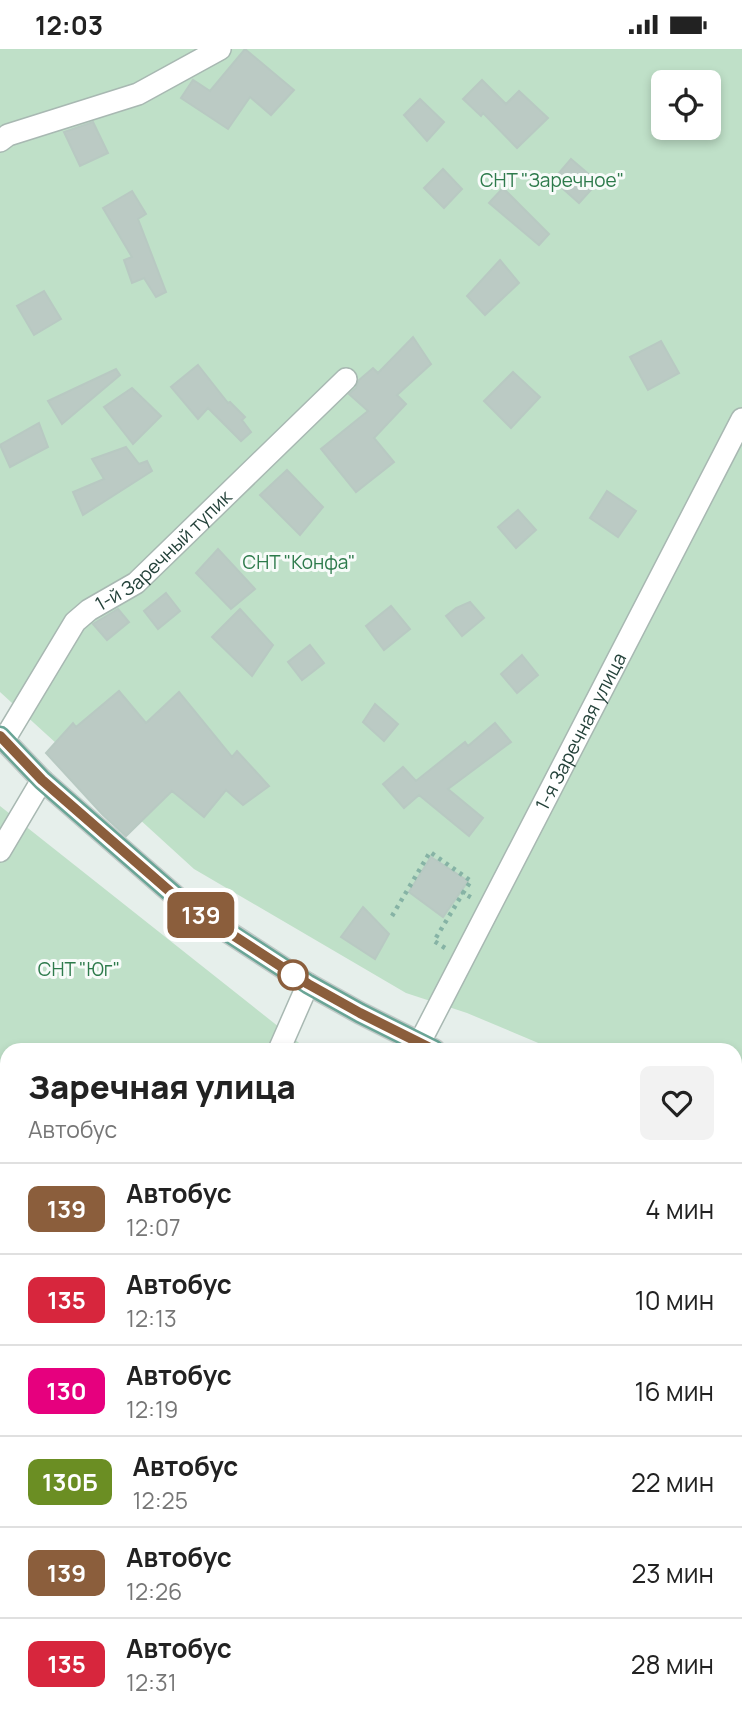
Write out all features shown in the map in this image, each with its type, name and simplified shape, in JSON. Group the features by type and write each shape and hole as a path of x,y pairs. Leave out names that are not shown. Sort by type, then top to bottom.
{"main road":[{"path":"2,738 42,780 182,902 308,984 419,1043"}],"street":[{"path":"0,141 8,135 138,94 220,49"},
{"name":"1-й Заречный тупик","path":"2,738 75,622 89,610 136,583 346,379"},
{"name":"1-я Заречная улица","path":"428,1043 742,419"},
{"path":"0,851 42,780"},
{"path":"282,1043 308,984"}],"path":[{"path":"392,916 430,852 471,881 463,893 481,904"}],"green space":[{"name":"СНТ \"Конфа\"","path":"0,49 742,49 742,1043 538,1043 467,1013 406,993 194,869 0,692"},
{"name":"СНТ \"Юг\"","path":"0,806 299,1043 0,1043"}],"building":[{"path":"245,49 294,90 271,115 250,97 228,129 181,98 193,80 210,91"},
{"path":"482,80 506,104 519,91 548,118 517,148 483,113 481,116 463,99"},
{"path":"420,99 444,122 427,141 404,115"},
{"path":"93,122 108,153 80,166 64,132"},
{"path":"571,159 598,182 579,203 553,180"},
{"path":"443,169 462,189 444,208 424,188"},
{"path":"503,188 549,234 539,245 489,203"},
{"path":"132,191 146,214 138,219 166,292 156,297 144,278 132,283 124,260 132,257 103,208"},
{"path":"500,260 519,283 485,315 467,296"},
{"path":"44,291 61,319 34,335 17,306"},
{"path":"413,337 431,364 397,395 406,404 374,438 394,462 356,492 321,449 368,411 349,394 356,388 359,380 373,368 378,373"},
{"path":"661,341 679,373 648,390 630,357"},
{"path":"198,365 228,403 245,417 242,420 251,432 241,441 208,408 198,419 171,387"},
{"path":"116,369 120,375 62,424 48,401"},
{"path":"513,372 540,397 511,428 484,401"},
{"path":"132,388 161,416 133,444 104,407"},
{"path":"39,423 48,447 10,467 0,445"},
{"path":"126,447 139,464 147,461 152,471 83,515 73,492 104,479 92,459"},
{"path":"287,470 323,507 300,535 260,495"},
{"path":"607,491 636,511 618,537 590,518"},
{"path":"518,510 536,530 516,548 498,527"},
{"path":"218,549 255,589 231,609 196,573"},
{"path":"166,593 180,611 158,629 144,611"},
{"path":"470,602 484,618 462,636 446,616"},
{"path":"391,606 410,629 384,650 366,626"},
{"path":"118,609 129,622 107,640 93,624"},
{"path":"240,609 273,645 252,676 212,637"},
{"path":"310,645 324,663 302,680 288,662"},
{"path":"522,655 538,675 517,693 501,674"},
{"path":"119,691 146,723 179,692 232,757 237,751 269,786 243,805 226,790 204,817 172,791 126,836 46,753 73,723 76,727"},
{"path":"375,704 398,724 384,741 363,722"},
{"path":"495,723 511,742 448,789 483,818 469,836 419,795 404,808 383,784 403,767 416,781 465,742 468,746"},
{"path":"431,857 468,881 443,917 409,892"},
{"path":"363,907 389,934 375,959 341,937"}],"bus line":[{"name":"139","path":"0,736 42,780 182,902 308,984 417,1043"}],"park label":[{"name":"СНТ \"Заречное\"","path":"552,180"}]}
